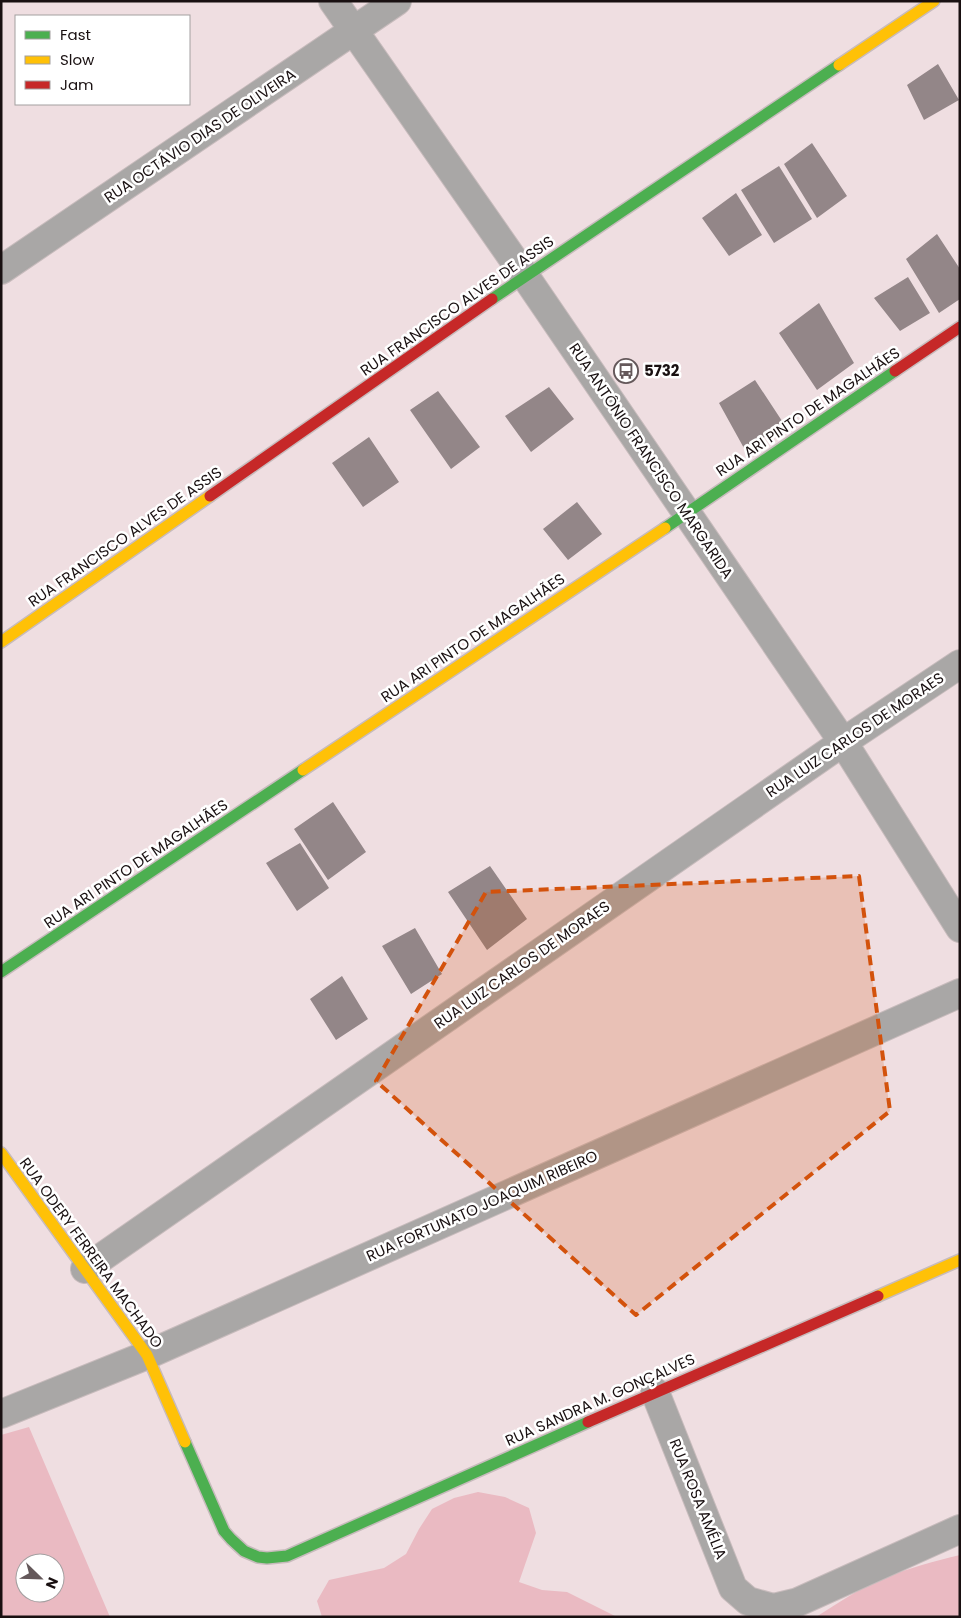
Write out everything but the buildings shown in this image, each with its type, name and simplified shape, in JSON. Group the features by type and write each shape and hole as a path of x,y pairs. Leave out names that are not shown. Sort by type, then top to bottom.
{"street":[{"name":"RUA ANTÔNIO FRANCISCO MARGARIDA","path":"334,1 525,276 843,742 960,928"},
{"name":"RUA OCTÁVIO DIAS DE OLIVEIRA","path":"1,270 397,1"},
{"name":"RUA FRANCISCO ALVES DE ASSIS","path":"1,642 525,276 934,1"},
{"name":"RUA ARI PINTO DE MAGALHÃES","path":"1,972 687,513 960,327"},
{"name":"RUA LUIZ CARLOS DE MORAES","path":"85,1269 843,742 960,664"},
{"name":"RUA FORTUNATO JOAQUIM RIBEIRO","path":"1,1414 148,1355 960,993"},
{"name":"RUA ODERY FERREIRA MACHADO","path":"1,1153 148,1355 224,1531 236,1546 251,1556"},
{"name":"RUA SANDRA M. GONÇALVES","path":"251,1556 268,1560 287,1556 655,1392 960,1260"},
{"name":"RUA ROSA AMÉLIA","path":"655,1392 734,1588 748,1602 772,1608 798,1602 960,1529"}],"highlighted area":[{"path":"859,876 890,1111 636,1315 376,1081 486,892"}],"shaded area":[{"path":"29,1427 110,1617 1,1617 1,1435"},
{"path":"478,1492 505,1497 529,1508 536,1533 519,1582 542,1590 567,1592 617,1617 322,1617 317,1601 329,1580 384,1568 406,1554 432,1509 454,1498"},
{"path":"960,1555 960,1617 816,1617 858,1591 884,1578"}],"traffic: fast":[{"path":"492,299 839,65"},
{"path":"665,528 895,371"},
{"path":"1,972 303,770"},
{"path":"185,1442 224,1531 244,1551 258,1557 267,1558 287,1556 588,1422"}],"traffic: slow":[{"path":"839,65 934,1"},
{"path":"1,642 210,496"},
{"path":"303,770 665,528"},
{"path":"1,1153 147,1355 185,1442"},
{"path":"878,1296 960,1260"}],"traffic: jam":[{"path":"210,496 492,299"},
{"path":"895,371 960,327"},
{"path":"588,1422 878,1296"}],"place":[{"name":"5732","path":"626,371"}]}
